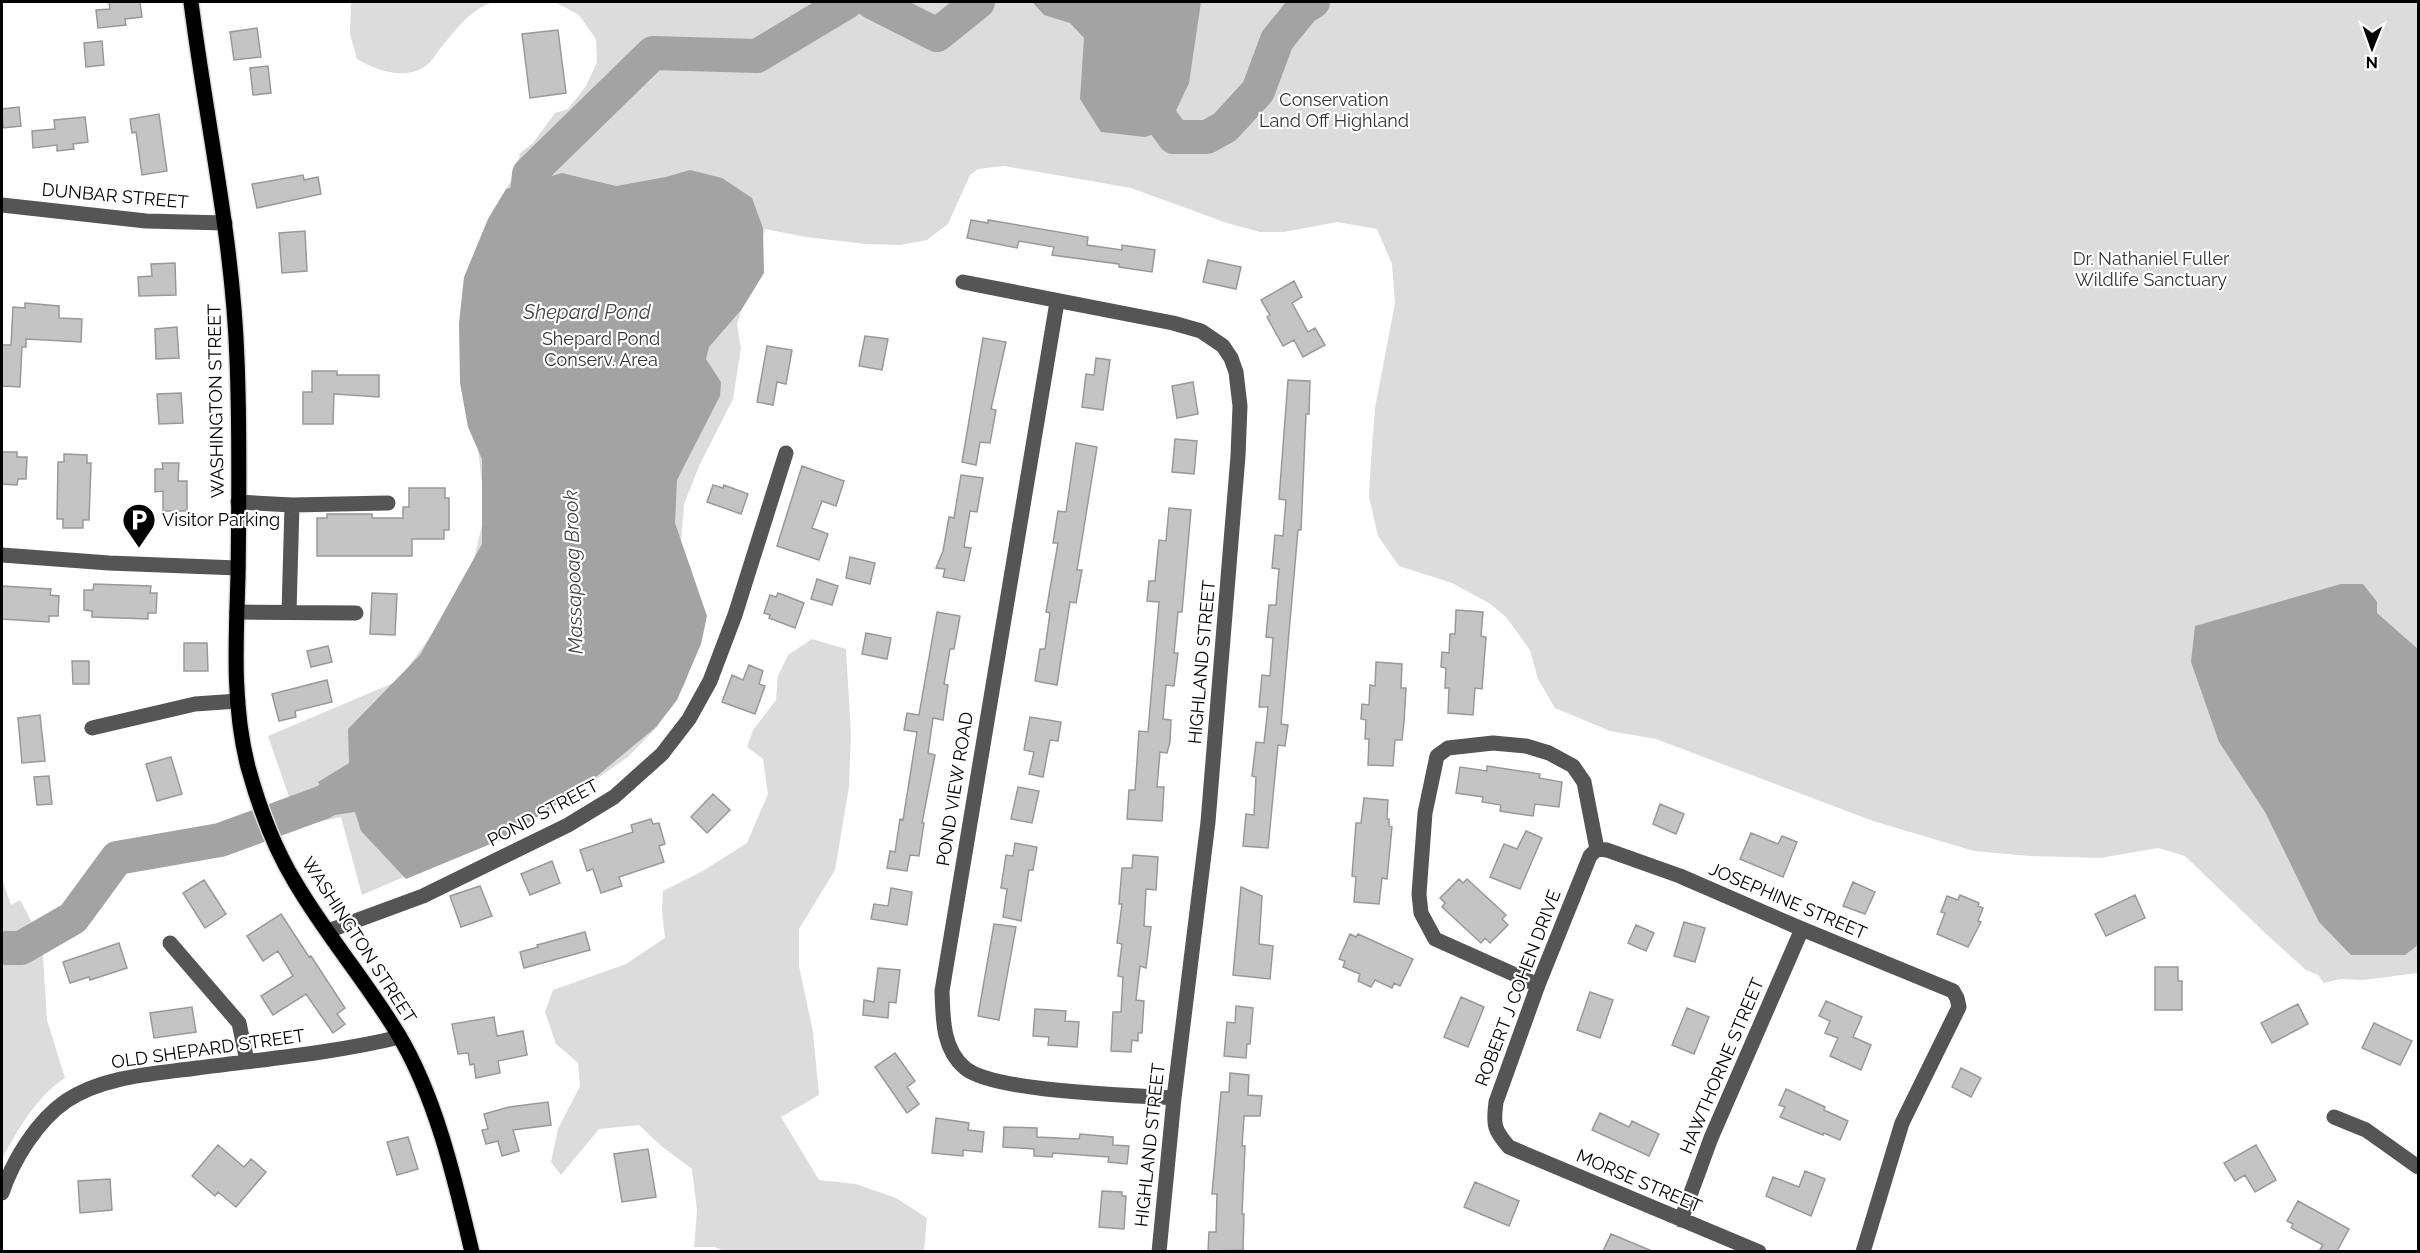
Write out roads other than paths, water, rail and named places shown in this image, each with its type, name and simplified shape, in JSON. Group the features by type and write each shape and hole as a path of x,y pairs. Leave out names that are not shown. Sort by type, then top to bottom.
{"main road":[{"name":"WASHINGTON STREET","path":"191,2 225,223 237,356 238,701 248,765 262,815 293,879 362,977 400,1037 423,1087 444,1147 472,1251"}],"street":[{"name":"DUNBAR STREET","path":"2,205 146,221 225,223"},
{"name":"HIGHLAND STREET","path":"963,282 1173,323 1201,331 1216,340 1227,352 1234,364 1238,381 1240,406 1238,456 1210,799 1174,1098 1160,1251"},
{"name":"POND VIEW ROAD","path":"1058,302 942,991 944,1023 948,1046 964,1067 981,1077 1009,1084 1174,1098"},
{"name":"POND STREET","path":"328,931 423,896 568,825 614,797 662,754 688,719 711,681 735,615 786,453"},
{"path":"238,502 292,505 388,503"},
{"path":"289,612 292,505"},
{"path":"2,555 109,563 238,568"},
{"path":"237,612 356,614"},
{"path":"92,728 195,704 238,701"},
{"path":"1538,985 1435,939 1428,929 1421,913 1419,894 1425,813 1437,756 1448,748 1493,743 1549,753 1573,766 1584,782 1597,849"},
{"name":"JOSEPHINE STREET","path":"1597,849 1607,850 1680,876 1802,929 1953,990 1959,1007 1902,1123 1863,1251"},
{"name":"ROBERT J COHEN DRIVE","path":"1506,1143 1498,1134 1493,1121 1496,1102 1538,985 1590,856 1597,849"},
{"name":"HAWTHORNE STREET","path":"1681,1220 1711,1138 1802,929"},
{"path":"170,944 239,1023 247,1061"},
{"name":"OLD SHEPARD STREET","path":"2,1193 13,1165 37,1131 50,1115 80,1093 117,1080 138,1076 362,1046 400,1037"},
{"path":"2334,1117 2366,1130 2418,1167"},
{"name":"MORSE STREET","path":"1506,1143 1509,1147 1759,1251"}],"water":[{"path":"1035,2 1201,2 1189,83 1167,130 1145,137 1101,132 1080,99 1084,38 1070,23 1044,15 1034,4"},
{"name":"Shepard Pond","path":"690,170 722,178 752,198 763,228 764,273 742,309 709,347 706,359 721,382 720,396 677,480 675,523 707,616 701,644 677,700 656,727 585,786 505,838 406,879 361,831 355,812 335,815 318,782 349,763 348,729 420,655 482,544 482,459 468,427 460,383 459,323 464,277 488,219 506,189 562,173 616,186"},
{"path":"2341,584 2363,584 2377,602 2377,613 2418,649 2418,945 2405,955 2351,955 2319,922 2265,812 2219,742 2191,662 2195,626"}],"waterway":[{"name":"Massapoag Brook","path":"523,230 529,174 653,53 757,56 847,2"},
{"name":"Massapoag Brook","path":"872,2 937,35 978,2"},
{"name":"Massapoag Brook","path":"1141,91 1174,137 1207,137 1225,127 1258,91 1277,40 1303,8 1313,2"},
{"name":"Massapoag Brook","path":"2,948 21,948 73,918 117,858 220,840 321,803 369,779"}],"place":[{"name":"Visitor Parking","path":"139,549"}],"park label":[{"name":"Conservation Land Off Highland","path":"1334,110"},
{"name":"Dr. Nathaniel Fuller Wildlife Sanctuary","path":"2151,269"},
{"name":"Shepard Pond Conserv. Area","path":"601,349"}]}
